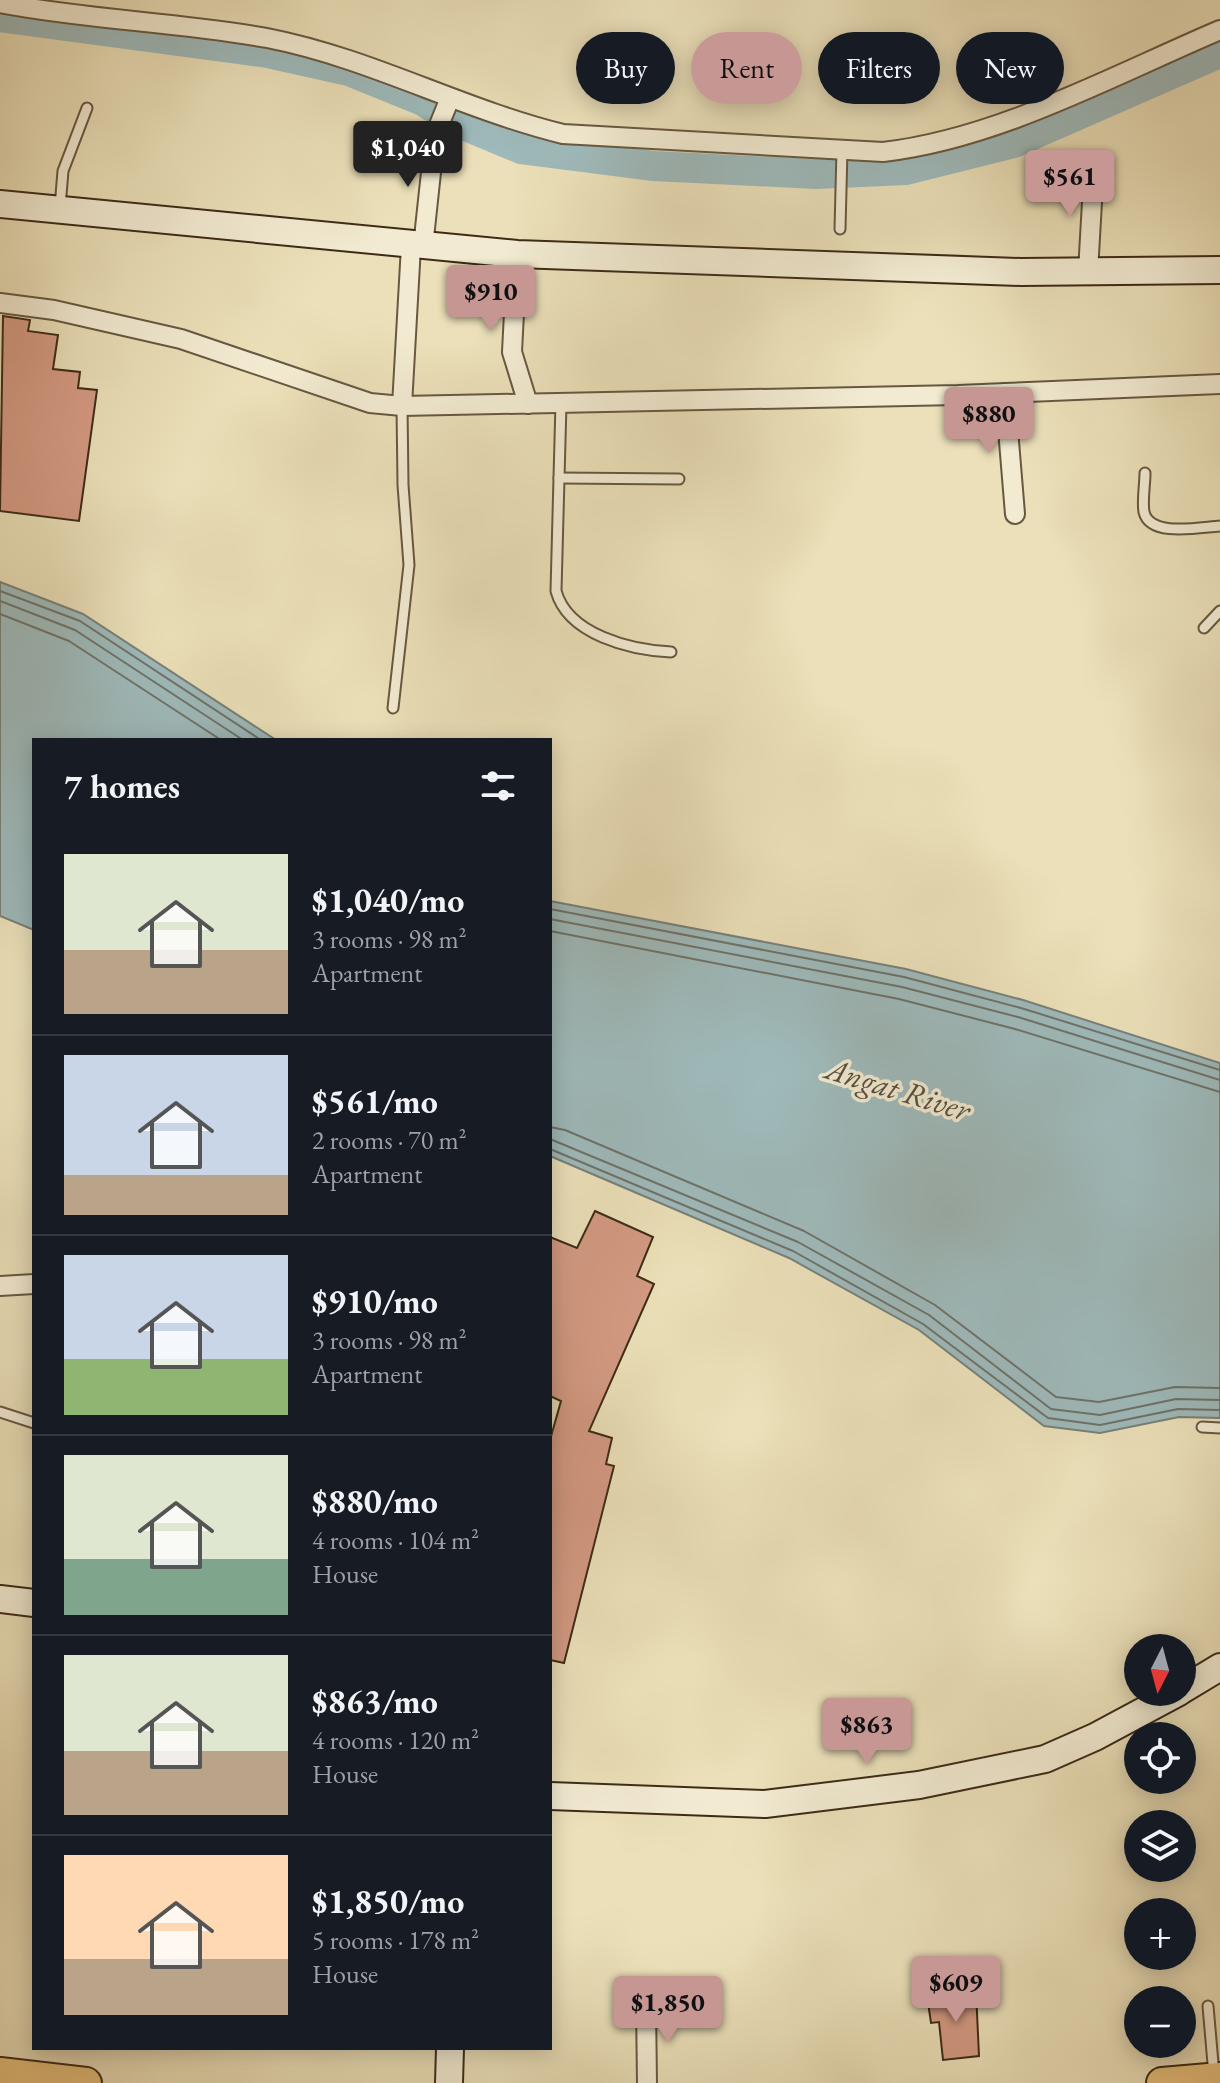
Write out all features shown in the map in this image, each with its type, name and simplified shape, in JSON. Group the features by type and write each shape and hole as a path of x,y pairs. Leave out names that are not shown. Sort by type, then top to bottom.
{"main road":[{"path":"8,2077 86,2083"},
{"path":"1162,2083 1217,2078"}],"street":[{"path":"0,3 266,38 362,63 448,103 563,134 841,159 926,147 971,136 1220,30"},
{"path":"402,406 417,247 435,135 448,103"},
{"path":"1088,272 1094,167"},
{"path":"0,204 417,247 517,254 776,265 1088,272 1220,270"},
{"path":"517,254 512,352 528,404"},
{"path":"0,303 54,310 181,339 370,403 402,406 1005,393 1220,384"},
{"path":"1005,393 1015,514"},
{"path":"0,1286 32,1284"},
{"path":"0,1599 32,1603"},
{"path":"1196,1681 1220,1667"},
{"path":"552,1796 765,1804 919,1785 1045,1759 1153,1706"},
{"path":"646,2005 647,2083"},
{"path":"449,2083 450,2050"}],"lane":[{"path":"61,210 63,171 87,108"},
{"path":"840,229 841,159"},
{"path":"561,403 556,591 560,604 574,619 623,646 671,652"},
{"path":"393,708 409,565 403,485 402,406"},
{"path":"1145,473 1144,514 1152,523 1168,529 1220,526"},
{"path":"559,478 679,479"},
{"path":"1204,628 1220,611"},
{"path":"0,1412 32,1422"},
{"path":"1202,1427 1220,1428"},
{"path":"1208,2006 1217,2078"}],"water":[{"path":"0,582 83,614 273,738 32,738 32,929 0,916"},
{"name":"Angat River","path":"552,901 906,969 1023,1000 1220,1063 1220,1418 1179,1417 1100,1433 1044,1426 919,1330 789,1258 552,1157"}],"building":[{"path":"3,316 30,320 28,331 58,335 53,369 80,372 78,388 97,390 79,521 0,511"},
{"path":"595,1211 653,1237 637,1276 654,1284 589,1431 612,1438 606,1464 614,1466 564,1663 552,1660 552,1433 561,1401 552,1397 552,1238 577,1248"},
{"path":"976,1991 979,2056 943,2060 939,2022 931,2023 927,1996"}],"waterway":[{"path":"0,17 268,53 349,71 423,101 456,122 521,149 654,166 816,174 906,170 1014,143 1220,53"}]}
